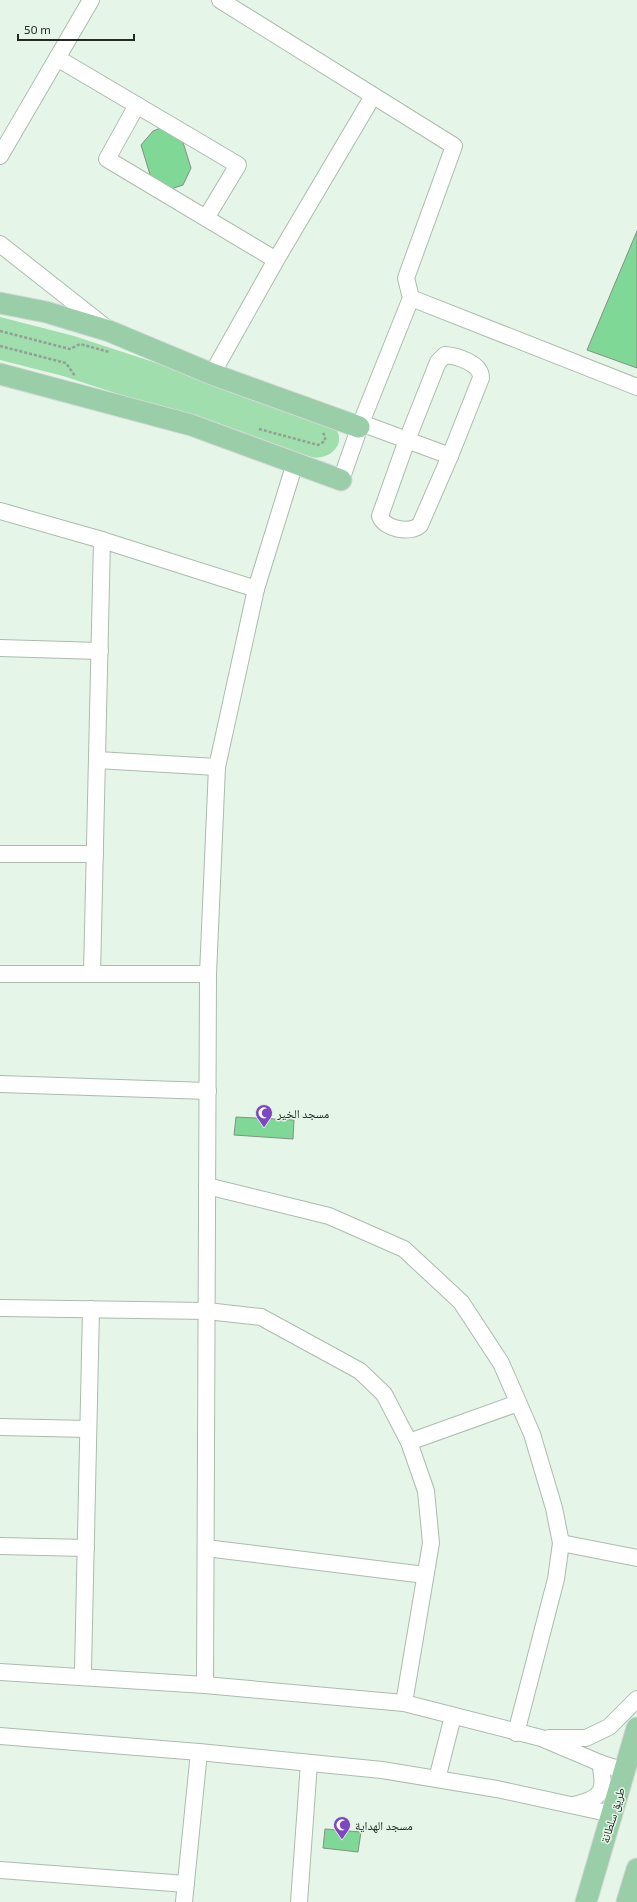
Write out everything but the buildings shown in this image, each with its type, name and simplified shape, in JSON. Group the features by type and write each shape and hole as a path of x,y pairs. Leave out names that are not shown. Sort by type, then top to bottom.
{"main road":[{"path":"0,303 46,312 109,331 212,374 360,425"},
{"path":"0,374 191,425 341,480"},
{"name":"طريق سلطانة","path":"586,1902 637,1728"},
{"path":"627,1902 637,1869"}],"street":[{"path":"0,156 91,0"},
{"path":"220,0 454,146 406,278 411,298 360,425 341,480"},
{"path":"57,58 238,165 206,218"},
{"path":"212,374 276,260 373,96"},
{"path":"137,105 106,159 276,260"},
{"path":"0,244 109,331"},
{"path":"411,298 637,387"},
{"path":"445,355 453,356 477,366 481,372 481,378 450,456 420,525 415,529 407,530 386,525 382,522 380,516 407,440 438,362 445,355"},
{"path":"360,425 450,456"},
{"path":"205,1685 208,974 217,767 256,589 296,463"},
{"path":"0,511 102,540 256,589"},
{"path":"92,974 102,540"},
{"path":"0,648 100,651"},
{"path":"97,760 217,767"},
{"path":"0,854 95,854"},
{"path":"0,974 208,974"},
{"path":"0,1084 208,1091"},
{"path":"207,1186 329,1216 404,1249 461,1302 501,1363 532,1434 554,1508 561,1543 556,1579 516,1733"},
{"path":"0,1308 207,1311 261,1317 360,1371 384,1394 409,1442 426,1491 431,1543 404,1703"},
{"path":"81,1676 83,1670 91,1309"},
{"path":"409,1442 518,1403"},
{"path":"0,1428 88,1429"},
{"path":"561,1543 637,1558"},
{"path":"0,1546 86,1548"},
{"path":"206,1548 425,1575"},
{"path":"0,1672 205,1685 404,1703 540,1738 600,1763 625,1770"},
{"path":"540,1738 586,1738 609,1728 637,1699"},
{"path":"437,1779 453,1716"},
{"path":"0,1736 199,1752 382,1770 497,1789 612,1814"},
{"path":"184,1902 199,1752"},
{"path":"299,1902 309,1763"},
{"path":"574,1805 589,1801 597,1796 601,1790 603,1783 600,1763"},
{"path":"0,1872 186,1884"}],"path":[{"path":"0,331 70,349 80,344 111,353"},
{"path":"0,346 66,363 75,375 82,378"},
{"path":"254,428 318,445 323,444 325,440 324,434 320,431"}],"green space":[{"path":"0,317 74,336 324,418 336,429 339,435 339,441 334,451 329,454 317,458 311,457 63,376 0,360"}],"place":[{"name":"مسجد الخير","path":"264,1128"},
{"name":"مسجد الهداية","path":"342,1840"}]}
